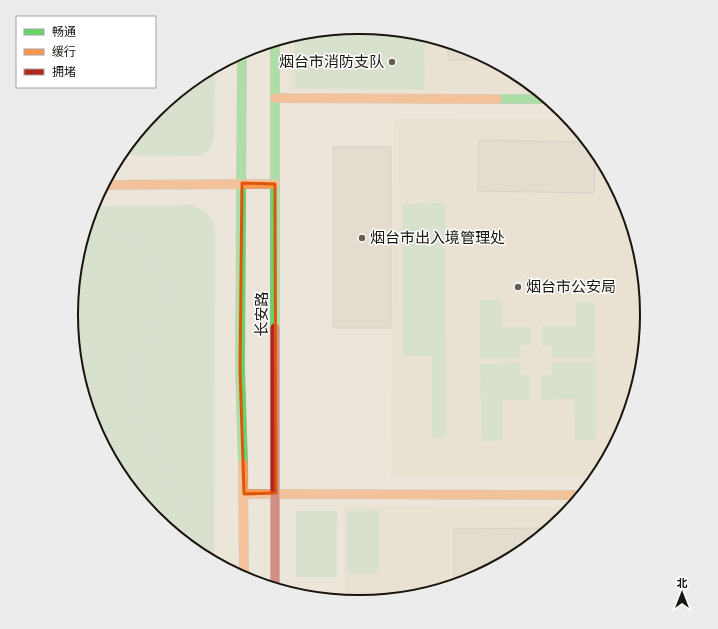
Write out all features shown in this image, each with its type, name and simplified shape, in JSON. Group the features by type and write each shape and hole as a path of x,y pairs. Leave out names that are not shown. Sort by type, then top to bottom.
{"street":[{"name":"长安路","path":"275,47 275,582"},
{"path":"242,60 240,368 244,494 244,570"},
{"path":"275,98 538,99"},
{"path":"110,185 275,184"},
{"path":"244,494 573,495"}],"path":[{"path":"92,229 116,231 136,241 145,251 159,274 163,296 158,322 145,349 139,376 140,408 146,436 175,488 182,508 185,534"}],"highlighted area":[{"path":"242,183 275,184 276,493 244,494 240,369"}],"shaded area":[{"name":"烟台市消防支队","path":"359,34 396,36 414,39 449,49 483,63 515,81 531,93 289,91 289,43 322,36"},
{"name":"烟台市公安局","path":"394,118 560,119 582,144 611,190 625,224 637,278 640,314 637,351 625,405 611,439 588,476 391,476"},
{"path":"343,505 563,507 544,525 515,548 466,574 414,590 396,593 345,594"}],"green space":[{"path":"359,34 396,36 425,42 424,90 295,88 295,42 322,36"},
{"path":"215,74 214,138 208,151 200,156 129,155 136,144 161,116 188,92"},
{"path":"445,203 446,437 432,437 432,356 403,356 403,204"},
{"path":"192,205 208,214 212,221 215,231 214,554 203,548 174,525 136,485 107,439 93,405 81,351 78,314 84,260 93,224 100,206"},
{"path":"480,300 502,300 502,327 531,327 531,345 521,345 521,358 480,358"},
{"path":"576,302 595,302 595,357 552,357 552,346 542,346 542,326 576,326"},
{"path":"596,362 596,438 592,440 575,440 574,399 541,400 541,375 552,375 552,363"},
{"path":"521,363 521,375 530,375 530,400 503,400 503,440 482,441 480,364"},
{"path":"347,510 379,510 379,573 347,573"},
{"path":"296,511 337,511 337,577 296,577"}],"building":[{"path":"448,49 477,60 448,60"},
{"path":"479,140 580,142 595,163 594,193 478,191"},
{"name":"烟台市出入境管理处","path":"333,147 391,147 391,328 333,328"},
{"path":"540,528 515,548 483,566 454,578 454,529"}],"traffic: fast":[{"path":"275,47 275,328"},
{"path":"242,60 240,369 243,464"},
{"path":"497,99 538,99"}],"traffic: slow":[{"path":"275,98 497,99"},
{"path":"110,185 275,184"},
{"path":"243,464 244,570"},
{"path":"244,494 573,495"}],"traffic: jam":[{"path":"275,328 275,582"}],"place":[{"name":"烟台市消防支队","path":"392,62"},
{"name":"烟台市出入境管理处","path":"362,238"},
{"name":"烟台市公安局","path":"518,287"}]}
